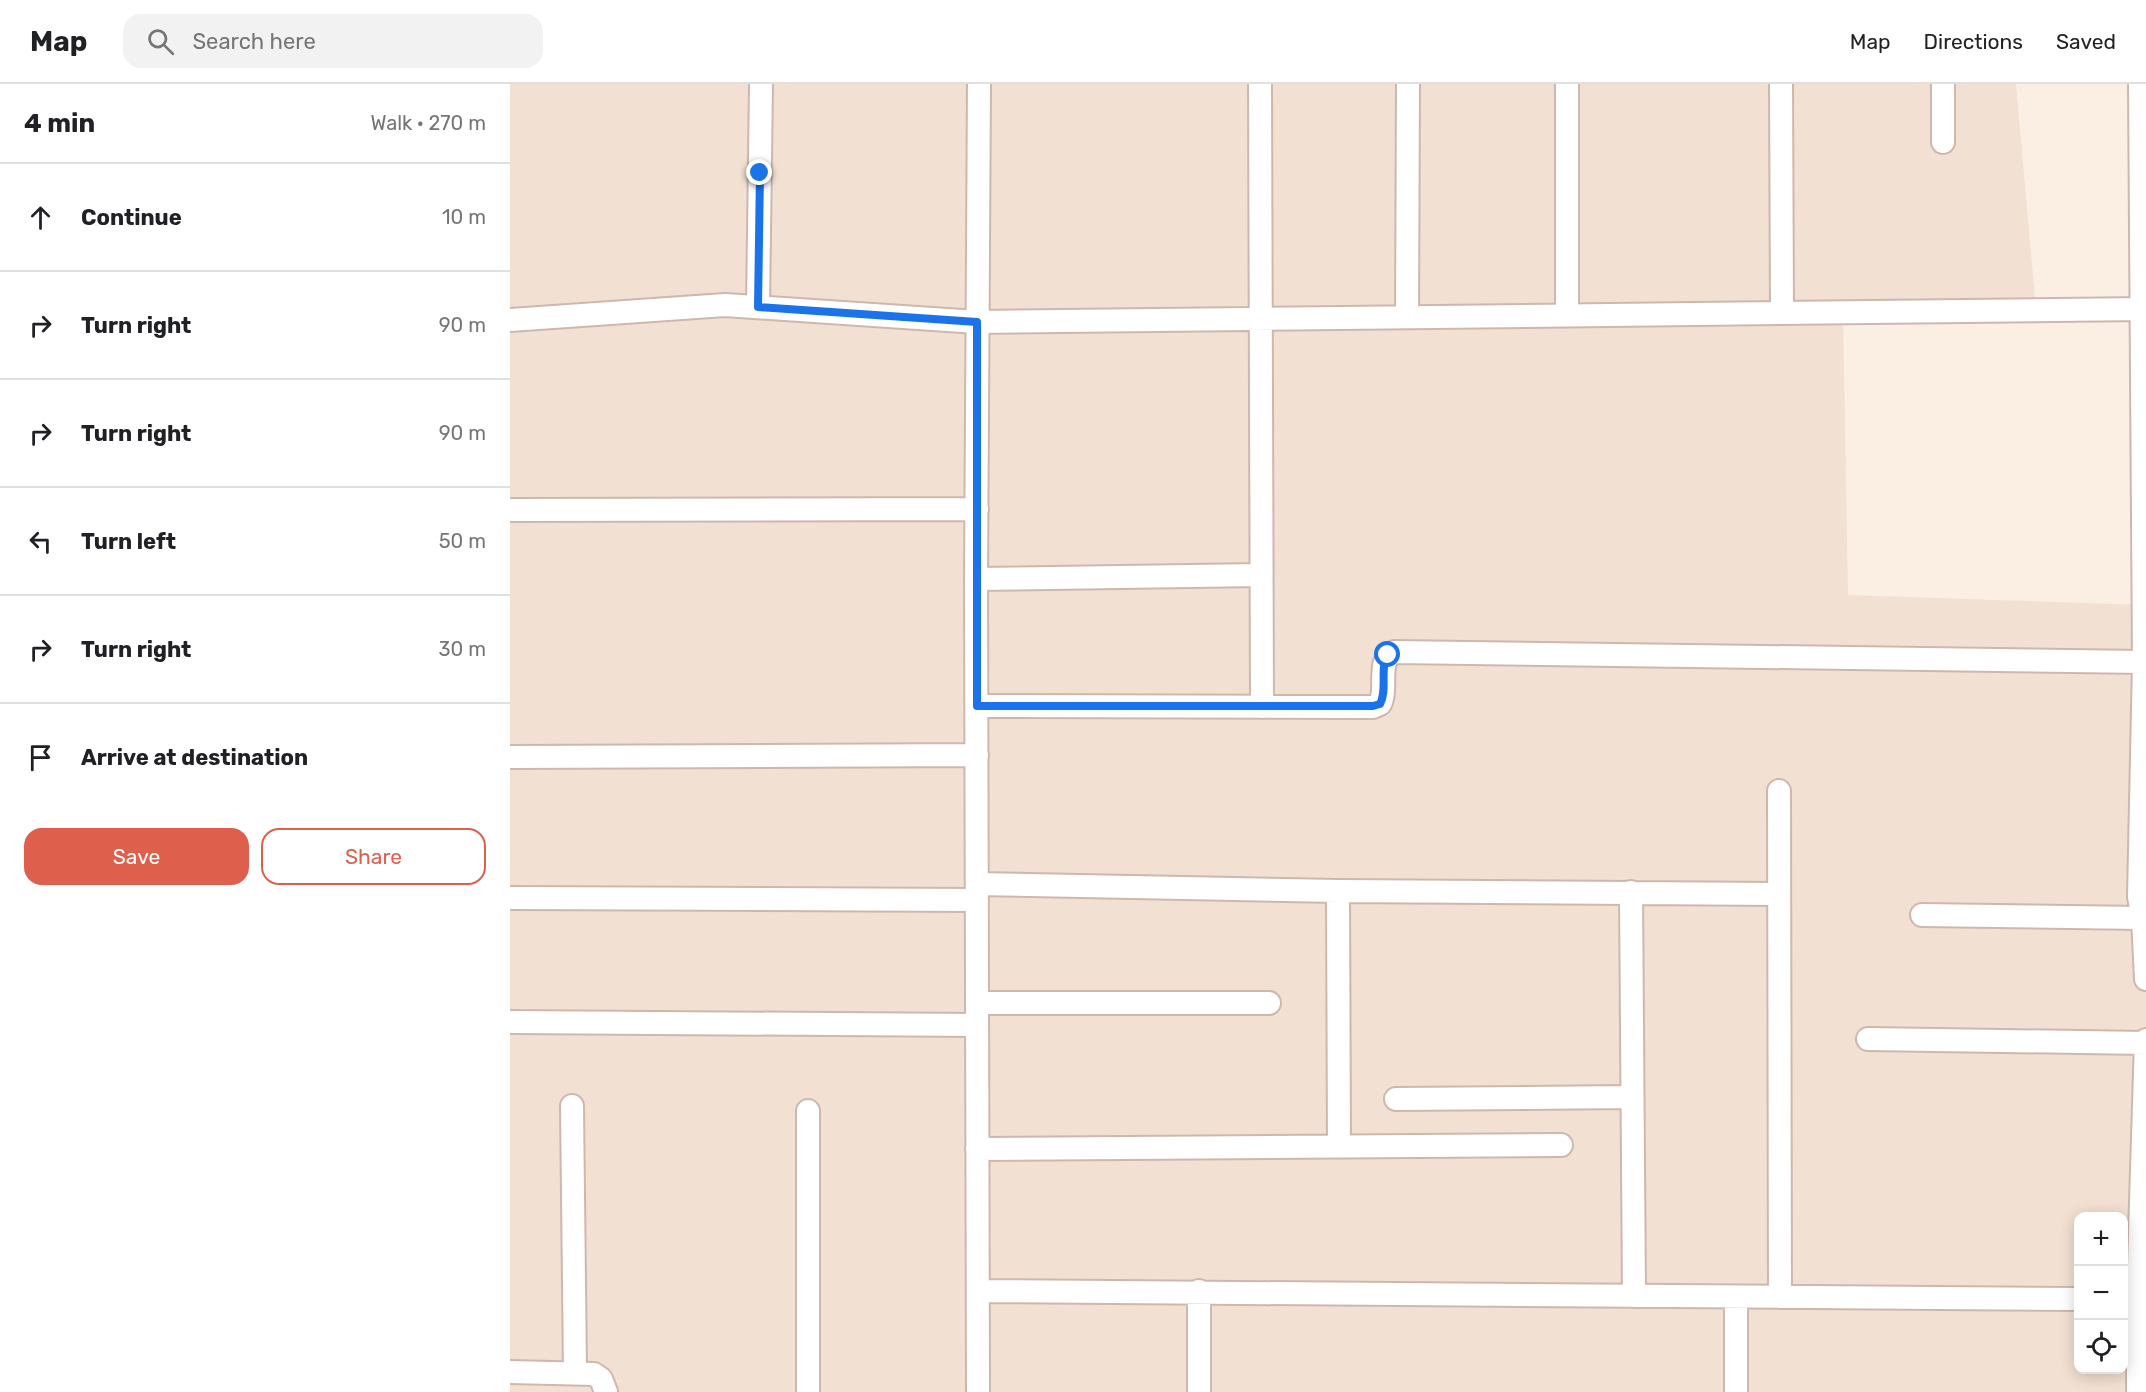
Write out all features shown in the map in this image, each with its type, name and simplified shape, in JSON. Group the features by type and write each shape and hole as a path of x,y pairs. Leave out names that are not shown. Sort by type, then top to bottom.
{"street":[{"path":"758,307 761,84"},
{"path":"978,1392 976,579 979,84"},
{"path":"1260,84 1262,706"},
{"path":"1407,317 1408,84"},
{"path":"1567,84 1567,314"},
{"path":"1781,84 1782,313"},
{"path":"1943,84 1943,142"},
{"path":"2140,84 2144,662 2142,904 2146,979"},
{"path":"510,320 725,304 977,322 2143,309"},
{"path":"510,510 977,509"},
{"path":"976,579 1261,575"},
{"path":"977,706 1373,706 1380,704 1383,698 1385,660 1394,652 2144,662"},
{"path":"510,757 977,755"},
{"path":"1779,791 1779,1297"},
{"path":"1338,891 1339,1146"},
{"path":"510,898 977,892 1338,891 1778,894"},
{"path":"1631,892 1634,1296"},
{"path":"1922,915 2142,904"},
{"path":"510,1022 977,1014 1269,1003"},
{"path":"1868,1039 2146,1042 2131,1299 2142,1350 2138,1392"},
{"path":"1396,1099 1632,1097"},
{"path":"572,1106 575,1372"},
{"path":"808,1111 808,1392"},
{"path":"977,1149 1561,1145"},
{"path":"978,1292 2074,1299"},
{"path":"1199,1292 1199,1392"},
{"path":"1736,1297 1736,1392"},
{"path":"510,1372 594,1374 601,1379 606,1392"}],"shaded area":[{"path":"510,84 2016,84 2036,310 1843,313 1848,595 2146,605 2146,1392 510,1392"}],"route":[{"path":"760,173 758,307 977,322 977,706 1373,706 1380,704 1383,698 1385,660 1388,655"}]}
